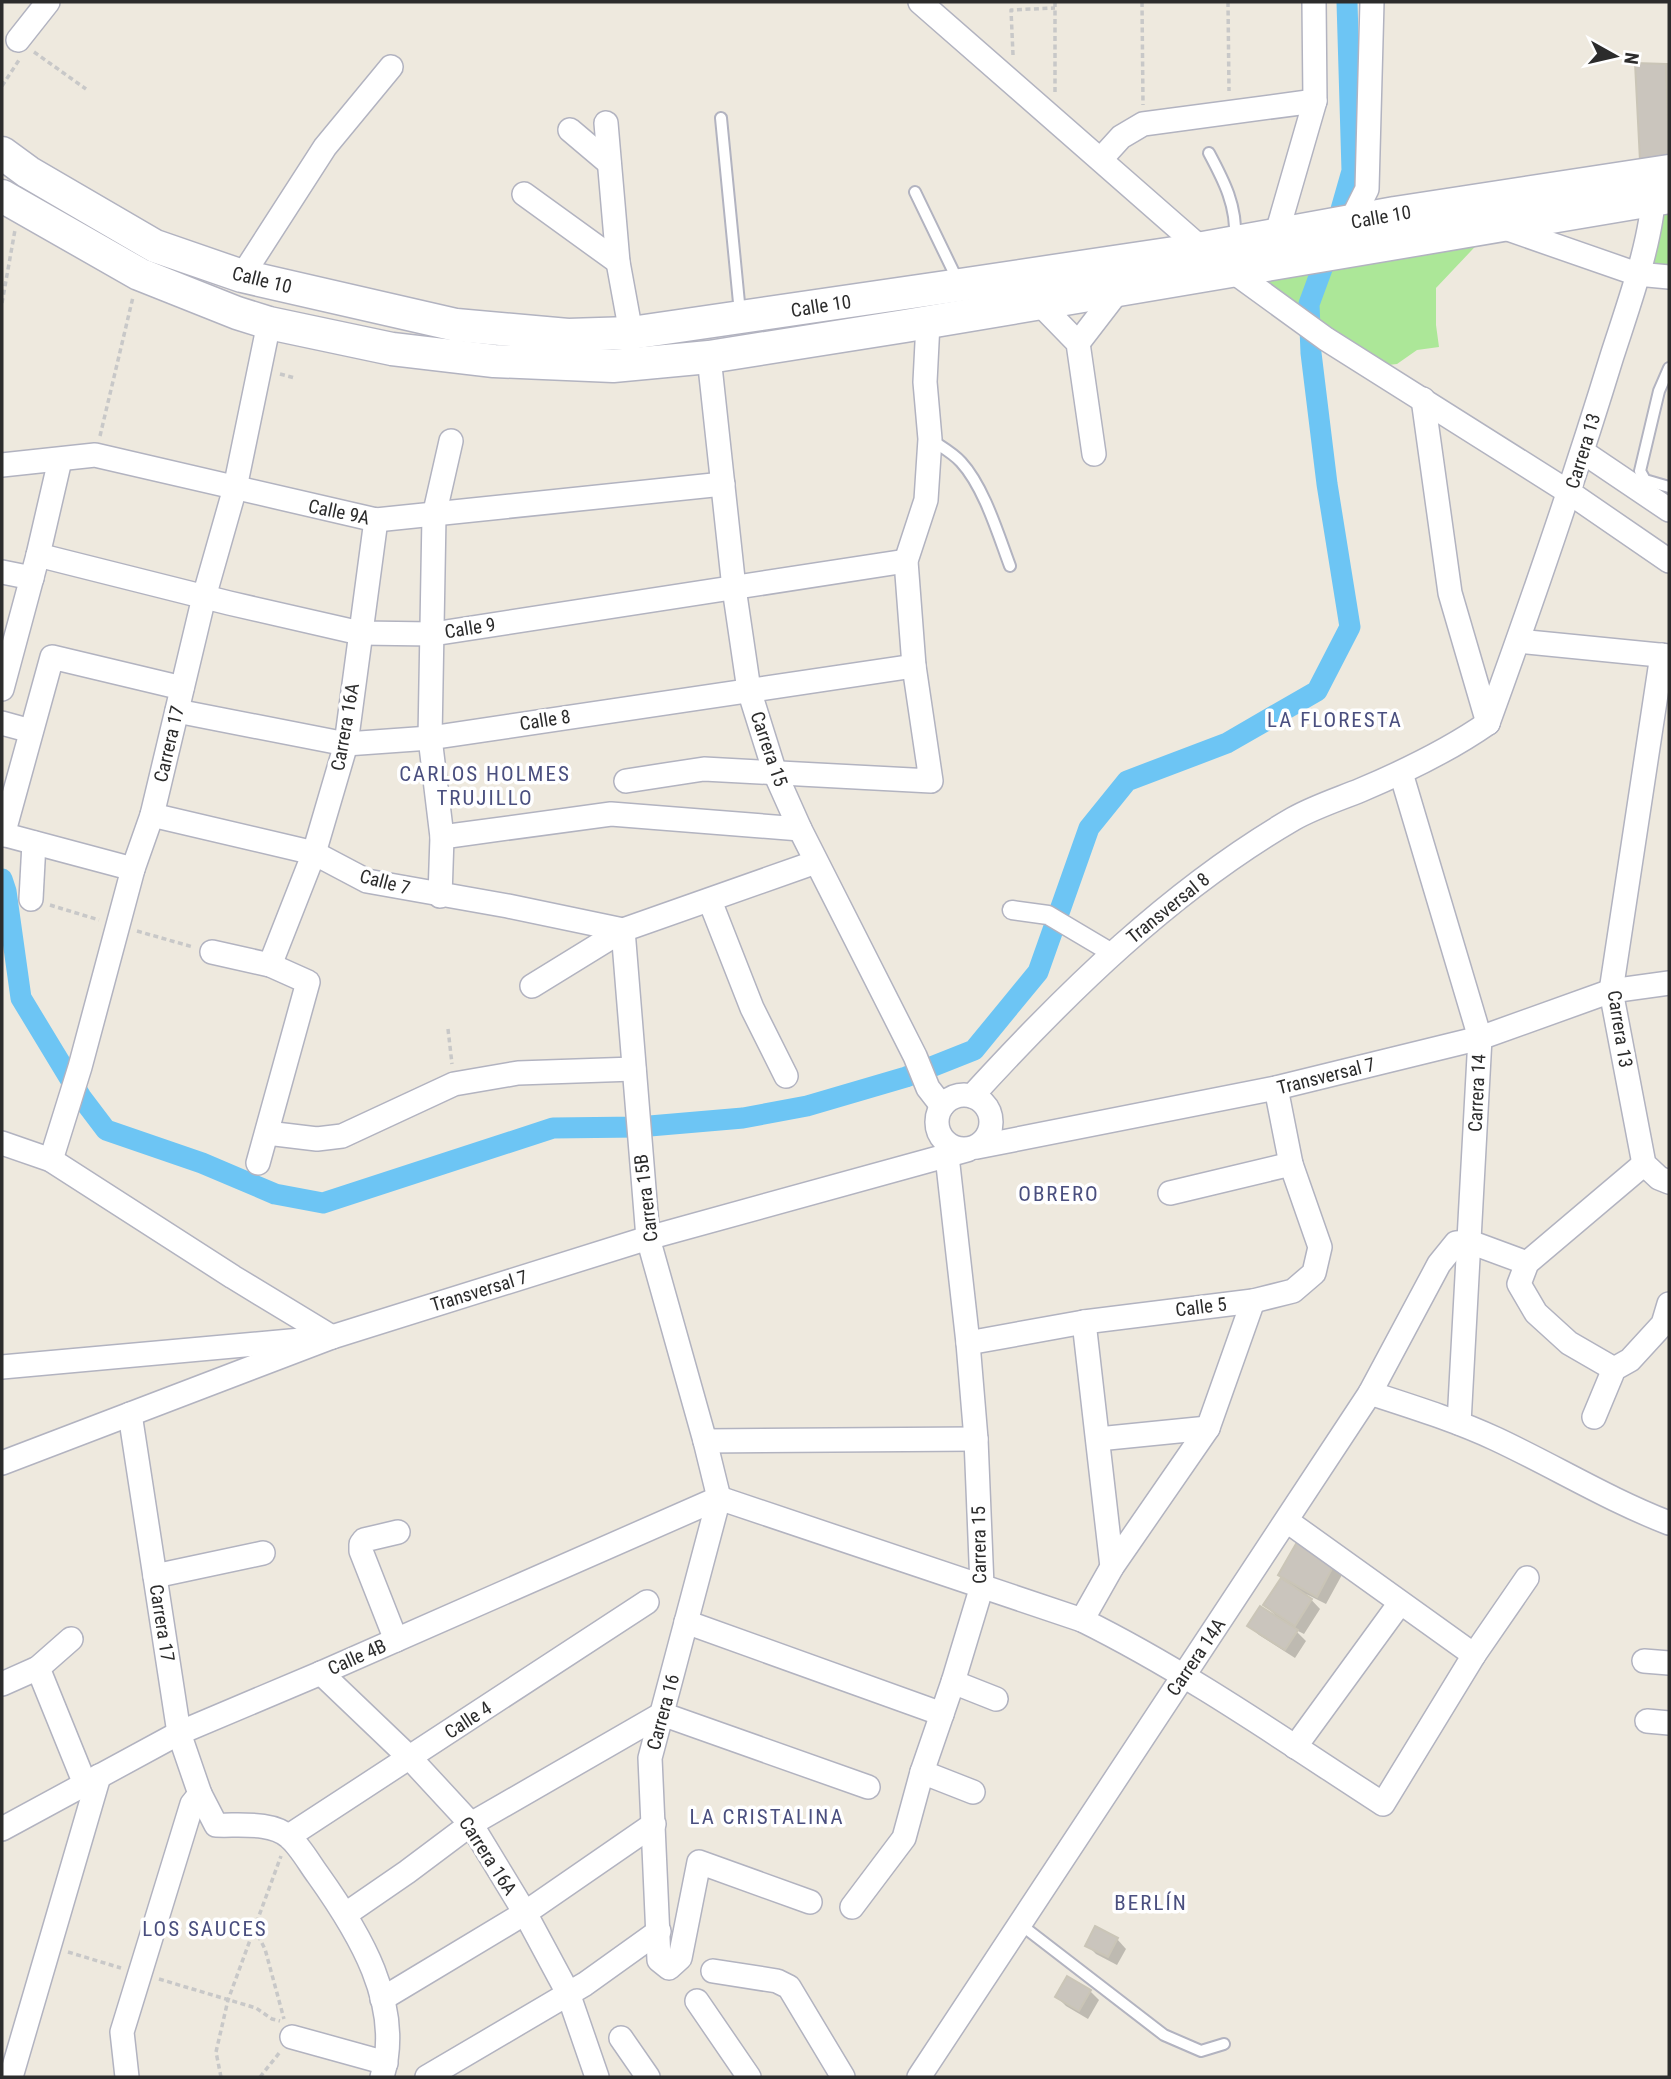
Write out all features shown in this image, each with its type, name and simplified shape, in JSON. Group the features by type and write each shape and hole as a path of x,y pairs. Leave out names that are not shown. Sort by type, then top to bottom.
{"main road":[{"name":"Calle 10","path":"2,153 28,172 155,246 242,276 456,325 568,335 631,333 1202,249 1234,258 1276,236 1395,213 1499,226 1662,185"},
{"name":"Calle 10","path":"10,201 139,274 269,323 392,349 494,361 613,366 709,356 1118,291 1234,258 1662,185"}],"street":[{"path":"18,40 48,2"},
{"path":"920,2 1202,249"},
{"path":"1276,236 1315,101 1314,2"},
{"path":"1350,223 1367,189 1372,2"},
{"path":"242,276 325,147 391,67"},
{"path":"1101,159 1121,137 1143,124 1315,101"},
{"path":"606,123 618,262 631,333"},
{"path":"570,130 609,163"},
{"name":"Carrera 13","path":"1488,723 1570,493 1662,185"},
{"path":"1367,189 1395,213"},
{"path":"524,194 618,262"},
{"path":"1499,226 1637,274 1669,277"},
{"path":"1234,258 1286,310 1326,339 1570,493 1669,561"},
{"path":"1078,342 1118,291"},
{"path":"1040,304 1078,342 1094,454"},
{"name":"Carrera 17","path":"51,1160 68,1098 80,1068 133,870 152,815 204,597 235,488 269,323"},
{"path":"626,780 704,769 931,781 915,666 906,561 926,500 930,439 917,325"},
{"name":"Carrera 15","path":"709,356 734,588 749,690 775,773 800,829 935,1097"},
{"path":"1423,399 1450,593 1488,723"},
{"path":"440,895 443,837 429,738 434,516 451,441"},
{"path":"1583,452 1669,510"},
{"name":"Calle 9A","path":"2,465 96,455 376,520 723,484"},
{"path":"2,689 60,460"},
{"name":"Carrera 16A","path":"270,965 314,853 346,744 376,520"},
{"name":"Calle 9","path":"38,555 360,633 433,634 906,561"},
{"path":"2,572 32,578"},
{"path":"1518,641 1666,655"},
{"name":"Carrera 13","path":"1644,1164 1611,991 1666,655"},
{"path":"133,870 3,834 52,657 182,688"},
{"name":"Calle 8","path":"177,711 346,744 429,738 915,666"},
{"path":"2,723 31,731"},
{"name":"Transversal 8","path":"972,1096 1112,953 1235,855 1296,817 1401,773 1458,744 1488,723"},
{"name":"Carrera 14","path":"1401,773 1480,1038 1459,1423"},
{"path":"443,837 611,814 800,829"},
{"name":"Calle 7","path":"152,815 314,853 367,881 623,930"},
{"path":"31,899 34,843"},
{"path":"532,986 623,930 816,862"},
{"path":"710,901 752,1009 786,1076"},
{"path":"1012,910 1048,915 1112,953"},
{"name":"Carrera 15B","path":"623,930 648,1238 719,1498"},
{"path":"212,952 270,965 308,982 258,1163"},
{"name":"Transversal 7","path":"2,1463 332,1337 648,1238 964,1151 1276,1088 1480,1038 1611,991 1669,983"},
{"path":"267,1133 317,1139 342,1136 454,1084 518,1073 634,1069"},
{"path":"1170,1193 1291,1164 1276,1088"},
{"path":"972,1096 982,1101 992,1119 985,1139 964,1151 942,1139 936,1122 935,1097 972,1096"},
{"path":"2,1143 51,1160 332,1337"},
{"name":"Carrera 15","path":"852,1907 904,1838 922,1772 982,1586 976,1439 968,1343 964,1151"},
{"name":"Calle 5","path":"968,1343 1084,1322 1253,1301 1293,1291 1314,1273 1320,1247 1291,1164"},
{"path":"1523,1274 1644,1164 1659,1178 1669,1182"},
{"path":"1469,1242 1523,1274 1536,1313 1569,1343 1614,1369"},
{"name":"Carrera 14A","path":"919,2077 1370,1393 1439,1264 1456,1243 1469,1242"},
{"path":"1082,1620 1112,1567 1208,1428 1253,1301"},
{"path":"1594,1417 1614,1369 1630,1360 1663,1324 1669,1304"},
{"path":"1084,1322 1112,1567"},
{"path":"2,1367 332,1337"},
{"path":"1370,1393 1459,1423 1498,1440 1669,1524"},
{"name":"Carrera 17","path":"130,1414 179,1733 200,1794 216,1825 271,1827 289,1836"},
{"path":"1098,1439 1208,1428"},
{"path":"705,1441 976,1439"},
{"path":"719,1498 1082,1620 1184,1676 1383,1804 1474,1655 1527,1578"},
{"name":"Carrera 16","path":"719,1498 650,1758 659,1961 669,1968 680,1958 699,1862 810,1902"},
{"name":"Calle 4B","path":"2,1829 179,1733 719,1498"},
{"path":"1287,1521 1474,1655"},
{"path":"396,1640 361,1551 361,1544 364,1540 398,1532"},
{"path":"155,1576 263,1553"},
{"name":"Calle 4","path":"289,1836 647,1602"},
{"path":"1294,1747 1399,1603"},
{"path":"686,1622 942,1714"},
{"path":"2,1684 38,1668 71,1639"},
{"path":"1644,1661 1669,1663"},
{"path":"11,2077 92,1780 38,1668"},
{"name":"Carrera 16A","path":"321,1673 410,1758 471,1824 525,1913 568,1993 597,2077"},
{"path":"953,1682 996,1699"},
{"path":"346,1914 471,1824 662,1714 867,1787"},
{"path":"922,1772 973,1792"},
{"path":"127,2077 122,2032 192,1804 200,1794"},
{"path":"382,1999 525,1913 654,1824"},
{"path":"289,1836 346,1914 372,1963 386,2021 384,2070 289,2029"},
{"path":"426,2077 585,1984 659,1931"},
{"path":"713,1971 777,1981 789,1987 843,2077"},
{"path":"697,2001 750,2077"},
{"path":"621,2038 648,2077"}],"lane":[{"path":"721,117 741,318"},
{"path":"1209,153 1230,193 1236,222 1234,258"},
{"path":"915,192 960,285"},
{"path":"1669,368 1659,391 1640,471 1645,480 1669,487"},
{"path":"930,439 960,460 969,472 992,517 1010,566"},
{"path":"1020,1924 1164,2035 1201,2051 1224,2044"}],"path":[{"path":"1055,2 1055,119"},
{"path":"1142,2 1143,124"},
{"path":"1228,2 1229,112"},
{"path":"1014,84 1011,10 1055,8"},
{"path":"2,86 19,61 18,40"},
{"path":"18,40 86,89"},
{"path":"2,303 10,201"},
{"path":"96,455 139,274"},
{"path":"31,899 212,952"},
{"path":"448,1029 454,1084"},
{"path":"221,2077 216,2052 228,2000 289,1836"},
{"path":"254,1928 265,1949 289,2029 260,2077"},
{"path":"228,2000 256,2008 289,2029"}],"green space":[{"path":"1669,204 1669,267 1651,264 1663,205"},
{"path":"1488,233 1436,288 1439,347 1417,350 1397,364 1388,365 1246,275"}],"building":[{"path":"1635,63 1666,64 1669,158 1640,161"},
{"path":"1666,64 1669,64 1669,118"},
{"path":"1297,1542 1335,1563 1317,1597 1278,1575"},
{"path":"1281,1578 1312,1599 1295,1626 1263,1605"},
{"path":"1260,1606 1298,1630 1285,1650 1247,1626"},
{"path":"1095,1926 1118,1938 1108,1957 1085,1946"},
{"path":"1067,1976 1091,1990 1079,2011 1055,1997"}],"waterway":[{"path":"1338,220 1352,171 1347,2"},
{"path":"2,879 21,998 81,1097 106,1130 202,1163 275,1194 323,1203 553,1128 638,1127 743,1118 807,1106 906,1077 974,1050 1038,972 1089,828 1127,781 1227,743 1317,691 1350,627 1327,484 1311,353 1309,304 1323,266"}],"district":[{"name":"LA FLORESTA","path":"1335,720"},
{"name":"CARLOS HOLMES TRUJILLO","path":"485,786"},
{"name":"OBRERO","path":"1059,1194"},
{"name":"LA CRISTALINA","path":"767,1817"},
{"name":"BERLÍN","path":"1151,1903"},
{"name":"LOS SAUCES","path":"205,1929"}]}
